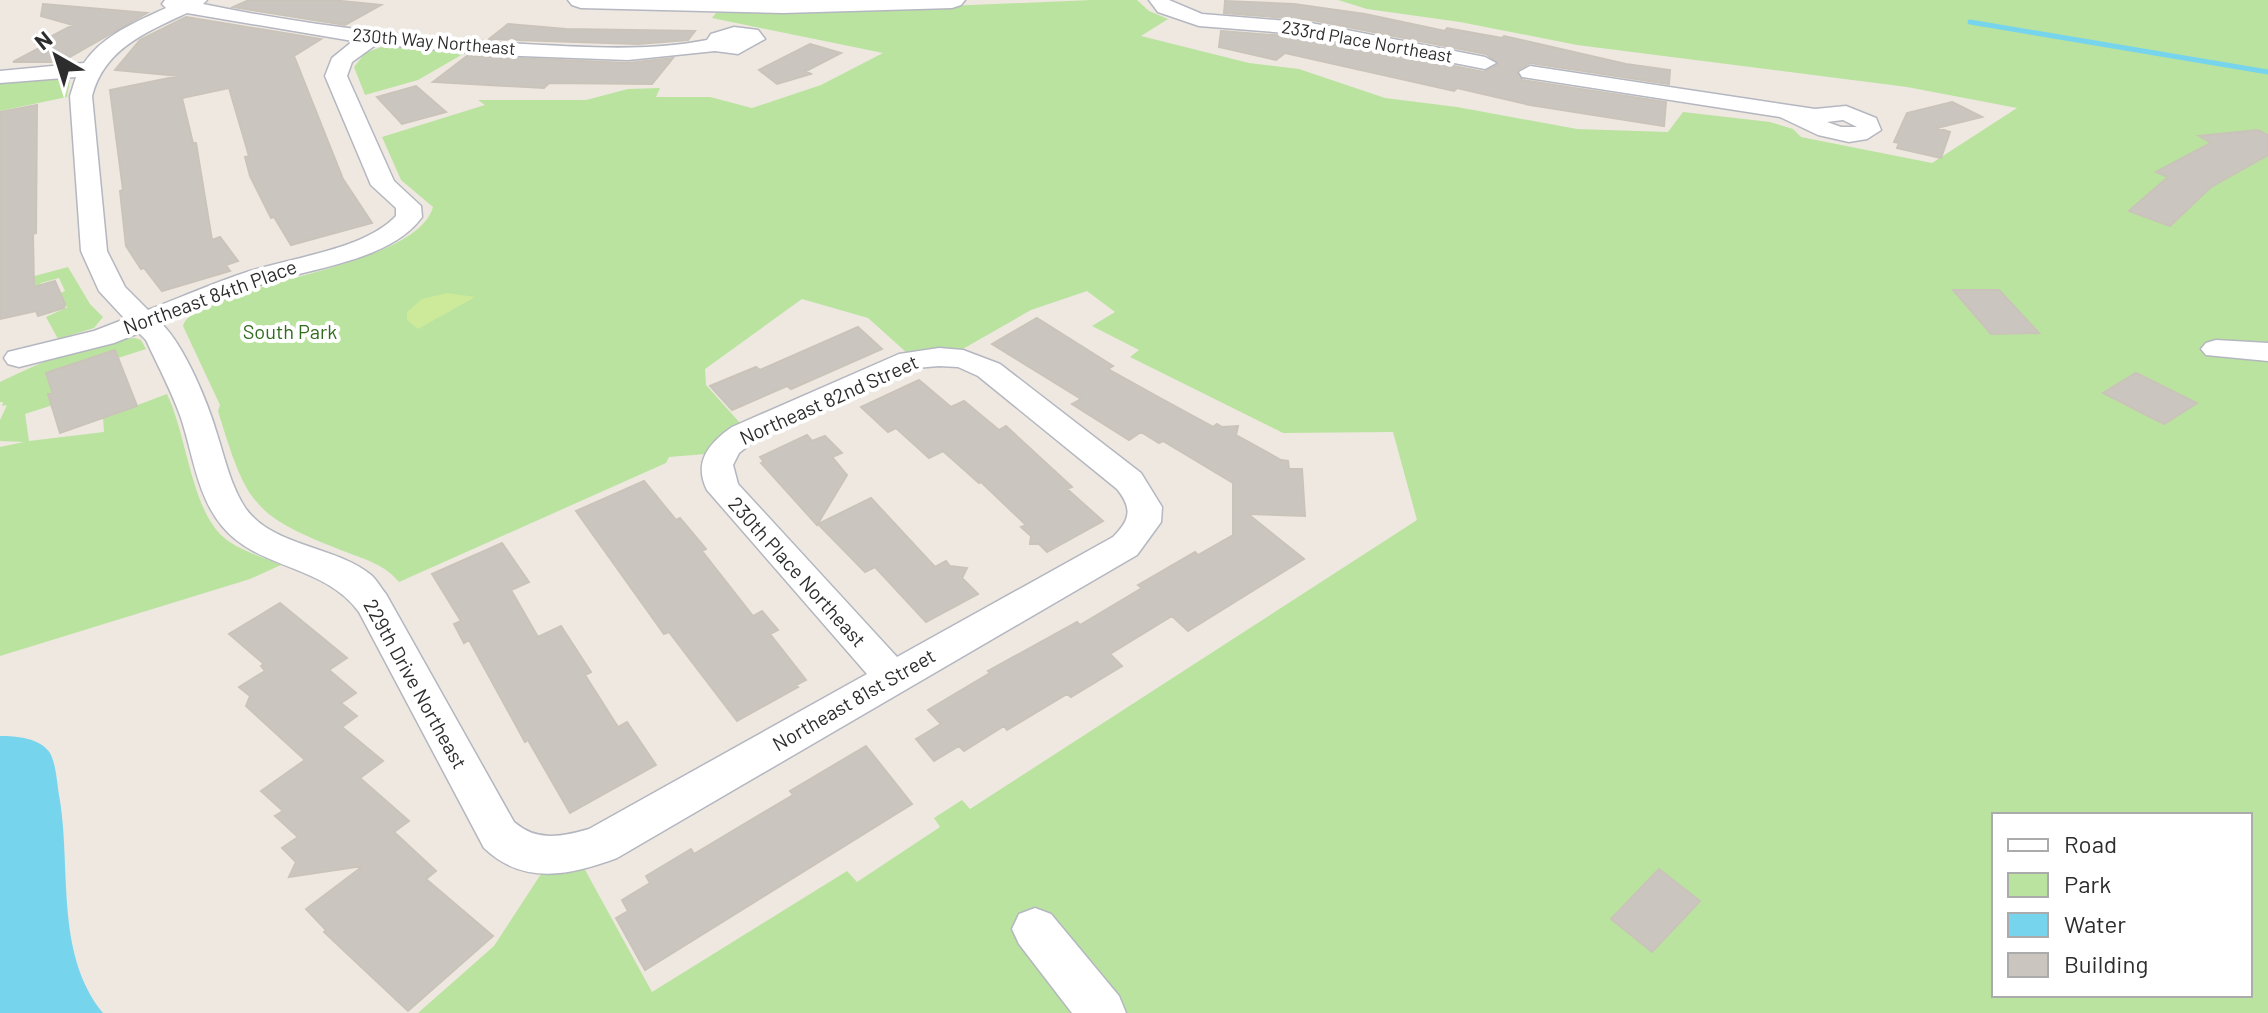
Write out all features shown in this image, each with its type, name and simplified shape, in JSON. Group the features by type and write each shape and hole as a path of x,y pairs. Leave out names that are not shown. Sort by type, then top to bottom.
{"street":[{"name":"230th Way Northeast","path":"155,0 191,3 269,23 374,37 608,54 658,54 715,45"},
{"path":"0,77 88,69 121,40 191,3 214,0"},
{"path":"581,0 796,5 952,0"},
{"name":"233rd Place Northeast","path":"1159,0 1165,8 1199,20 1311,29 1509,68 1785,111"},
{"name":"Northeast 84th Place","path":"6,359 83,344 252,279 368,245 398,229 409,217 408,206 385,189 336,76 339,63 374,37"},
{"name":"229th Drive Northeast","path":"88,69 81,96 94,251 113,291 159,337 196,416 216,484 235,519 270,545 335,570 359,585 373,604 499,835 509,846 537,856"},
{"path":"2216,349 2268,352"},
{"name":"Northeast 82nd Street","path":"717,461 737,438 750,431 910,360 950,357 975,362 1003,380 1129,481 1141,495 1146,508"},
{"name":"230th Place Northeast","path":"717,461 715,472 724,490 893,678"},
{"name":"Northeast 81st Street","path":"537,856 559,856 602,844 1125,546 1144,525 1146,508"},
{"path":"1035,929 1102,1013"}],"green space":[{"name":"South Park","path":"1137,0 1149,11 1168,19 1141,36 1249,63 1299,69 1385,98 1457,107 1577,129 1668,132 1683,112 1770,122 1793,129 1801,137 1932,163 2017,108 1907,87 1577,45 1460,22 1367,9 1338,0 2268,0 2268,1013 418,1013 494,946 541,874 584,868 652,992 847,871 857,882 940,827 934,818 962,800 970,809 1417,520 1393,432 1283,433 1130,357 1139,350 1092,326 1115,312 1087,291 1031,310 961,350 931,348 906,352 868,318 802,299 705,369 706,385 740,423 706,454 669,457 666,463 399,582 375,564 315,540 272,517 258,504 237,468 218,411 220,405 183,326 197,311 225,298 349,262 388,247 418,229 433,207 401,180 382,137 485,105 478,100 586,100 628,89 660,88 656,97 710,97 752,108 821,85 883,53 712,18 716,13"},
{"path":"384,46 463,54 418,80 365,95 354,67 365,53"},
{"path":"62,77 70,80 67,97 0,111 0,81"},
{"path":"68,267 90,304 103,317 94,328 58,339 46,317 68,307 64,306 60,293 65,291 59,278 41,283 36,289 1,285"},
{"path":"447,293 475,297 418,329 407,320 407,312 422,299"},
{"path":"135,338 141,340 146,349 118,358 115,350 46,373 56,404 25,414 29,441 104,432 103,418 167,394 195,487 210,521 233,544 281,565 250,579 0,656 0,447 24,442 0,441 0,420 7,405 2,406 3,402 0,402 0,382 83,348"}],"water":[{"path":"0,736 34,741 46,748 52,757 63,823 71,937 77,964 103,1013 0,1013"}],"building":[{"path":"249,0 331,0 381,5 345,25 233,7"},
{"path":"1225,1 1294,4 1365,14 1445,31 1447,28 1504,36 1626,64 1670,70 1669,84 1530,63 1516,71 1522,80 1666,102 1664,126 1530,105 1457,88 1454,91 1285,53 1276,60 1219,47 1221,31 1311,38 1484,72 1499,64 1486,54 1312,20 1224,13"},
{"path":"43,4 147,13 61,62 13,62 45,45 37,44 73,25 41,16"},
{"path":"186,17 321,39 294,56 343,179 372,223 291,245 274,217 271,218 250,176 245,157 249,156 229,88 182,98 193,143 196,143 212,240 220,237 238,261 226,265 230,271 162,291 144,268 141,269 126,246 120,191 123,190 110,90 179,76 115,70 140,40"},
{"path":"508,24 566,29 695,31 688,40 638,44 489,39"},
{"path":"810,44 841,53 806,71 811,74 777,84 759,70"},
{"path":"467,56 628,63 673,58 652,84 549,83 544,88 433,82"},
{"path":"416,86 446,112 402,124 377,97"},
{"path":"1952,102 1982,117 1937,128 1950,132 1941,158 1897,148 1899,143 1894,142 1907,113"},
{"path":"37,105 34,287 55,281 65,304 64,308 38,316 36,311 0,319 0,112"},
{"path":"2258,130 2268,135 2268,155 2211,187 2170,226 2129,211 2168,177 2156,172 2211,143 2199,136"},
{"path":"1953,290 1999,290 2039,333 1991,334"},
{"path":"1037,318 1113,366 1108,369 1213,427 1217,424 1222,427 1238,426 1236,435 1288,461 1289,469 1302,469 1305,516 1248,514 1304,559 1188,631 1172,616 1110,654 1122,666 1007,730 1004,726 964,751 959,746 934,761 916,739 941,724 928,710 990,673 988,671 1077,622 1080,625 1142,588 1138,585 1195,552 1198,555 1233,535 1233,483 1163,441 1159,443 1141,432 1129,440 1072,404 1081,399 992,344"},
{"path":"858,327 882,349 791,389 787,386 732,410 710,386 756,367 760,370"},
{"path":"115,350 137,406 60,433 48,394 53,394 46,373"},
{"path":"2136,373 2197,403 2164,424 2103,393"},
{"path":"919,380 951,407 964,401 999,430 1006,426 1072,487 1067,489 1103,521 1047,552 1039,544 1030,544 1031,536 1021,527 1026,525 943,451 929,458 896,428 888,432 861,407"},
{"path":"807,435 812,441 825,436 842,453 832,457 847,475 817,525 761,463 764,462 760,457"},
{"path":"644,481 676,520 680,518 706,549 702,551 753,616 762,611 778,630 770,634 806,680 737,721 669,632 664,634 576,511"},
{"path":"871,498 935,567 946,561 950,566 967,568 962,578 978,594 926,622 875,567 865,572 818,524"},
{"path":"502,543 529,582 511,590 538,637 561,626 591,672 585,675 618,727 627,722 656,765 570,813 528,740 525,742 469,640 464,643 454,624 461,621 432,574"},
{"path":"280,603 347,658 329,670 356,693 341,703 357,716 342,727 383,761 360,778 409,821 394,832 436,871 426,879 493,936 408,1011 324,932 326,930 306,909 363,866 289,877 296,862 282,848 298,837 275,816 283,811 261,791 305,760 246,706 250,696 239,687 265,671 261,666 264,664 229,634"},
{"path":"866,746 912,804 645,970 616,918 628,911 622,900 650,883 646,876 691,849 694,854 793,795 790,791"},
{"path":"1659,869 1700,901 1652,952 1611,919"}],"waterway":[{"path":"1970,22 2268,72"}]}
